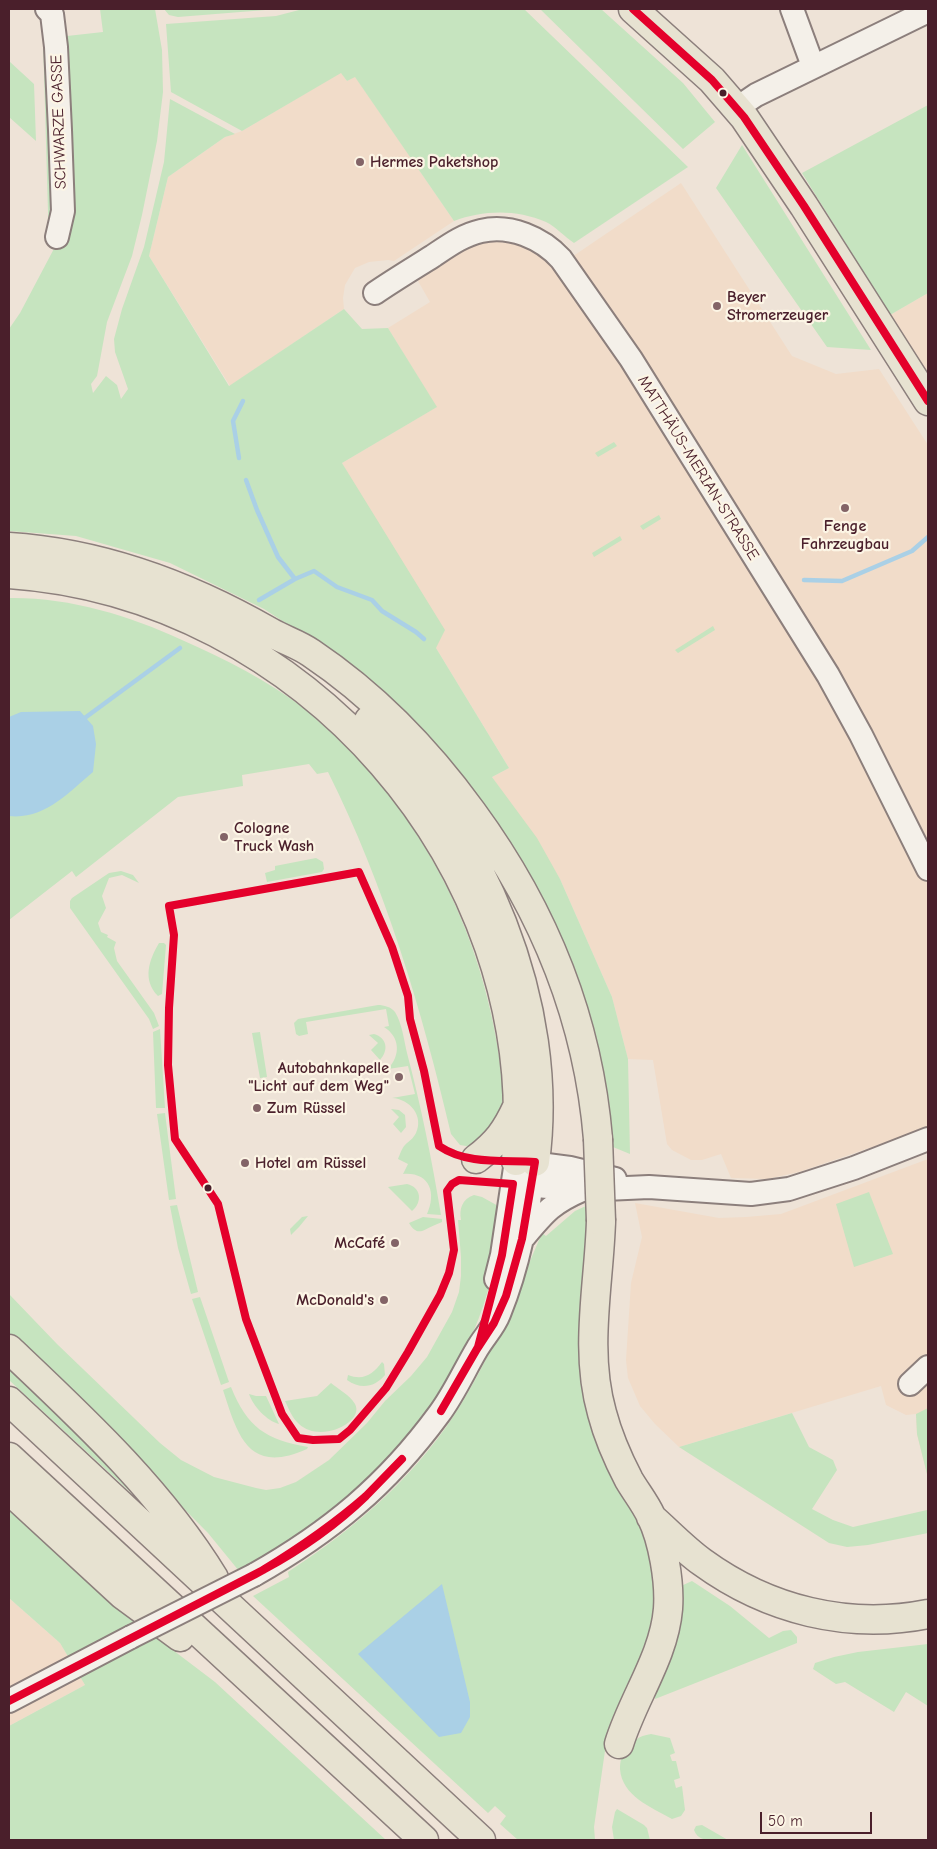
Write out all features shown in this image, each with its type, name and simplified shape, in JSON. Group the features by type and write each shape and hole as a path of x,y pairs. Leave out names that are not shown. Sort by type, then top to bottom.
{"main road":[{"path":"633,9 712,80 737,108 779,166 928,401"},
{"path":"9,547 54,552 89,559 157,578 254,622 309,652 353,684 394,719 447,778 492,839 531,906 547,940 575,1015 593,1093 598,1139 601,1221 592,1334 598,1396 606,1428 621,1464 651,1517 663,1558 666,1580 667,1616 664,1632 656,1657 626,1722 619,1744"},
{"path":"9,574 54,579 106,590 146,602 185,617 223,636 259,656 319,700 363,741 392,774 421,812 444,848 462,882 484,933 496,969 510,1029 516,1072 518,1140 524,1173"},
{"path":"9,591 106,590"},
{"path":"273,634 303,664 357,708 386,738 434,797 472,857 493,900 519,977 529,1019 535,1060 538,1132 524,1173"},
{"path":"476,1159 498,1140 517,1106"},
{"path":"9,1349 110,1446 164,1508 193,1544 233,1610"},
{"path":"9,1401 481,1840"},
{"path":"9,1457 424,1840"},
{"path":"9,1490 123,1595 307,1732"},
{"path":"651,1517 700,1561 748,1590 780,1604 833,1618 856,1620 901,1618 928,1614"}],"street":[{"name":"SCHWARZE GASSE","path":"48,9 52,14 56,47 63,211 56,237"},
{"path":"792,9 813,66"},
{"path":"737,108 756,94 928,10"},
{"name":"MATTHÄUS-MERIAN-STRASSE","path":"375,293 460,238 482,231 500,230 517,232 534,238 552,249 561,259 631,360 828,675 861,735 928,869"},
{"path":"524,1173 583,1190 649,1187 751,1194 789,1189 880,1159 928,1139"},
{"path":"524,1173 570,1168 649,1187"},
{"path":"9,1701 254,1575 318,1536 340,1519 392,1471 440,1413 498,1316 511,1281 522,1240 524,1173"},
{"path":"478,1347 524,1173"},
{"path":"522,1240 548,1210 563,1199 583,1190"},
{"path":"910,1384 928,1367"}],"shaded area":[{"path":"341,72 347,81 355,76 454,221 394,261 369,262 355,268 345,285 344,309 230,386 149,256 168,177 225,137 242,131"},
{"path":"681,183 792,356 836,374 879,369 928,445 928,1128 799,1172 767,1179 731,1178 721,1154 702,1160 691,1160 672,1150 667,1144 653,1060 628,1059 612,997 560,879 492,777 509,768 436,648 342,463 436,407 388,328 430,302 418,281 422,276 461,251 491,240 530,247 557,267"},
{"path":"928,293 928,378 890,315"},
{"path":"928,1159 928,1478 917,1434 916,1414 906,1415 886,1405 881,1386 679,1447 655,1424 640,1406 628,1378 626,1360 631,1283 642,1237 635,1203 719,1218 781,1214"},
{"path":"9,1598 60,1643 85,1685 9,1726"}],"green space":[{"path":"100,9 155,9 162,50 163,92 157,141 142,215 132,256 107,322 97,376 91,384 93,393 106,376 117,385 121,399 128,389 115,352 114,339 122,309 144,247 164,162 170,99 235,134 225,137 168,177 149,256 229,386 344,309 362,329 388,328 437,407 342,463 445,630 436,648 509,768 492,777 537,838 560,879 612,997 628,1059 630,1154 613,1147 599,1061 559,940 327,650 264,609 170,563 76,536 9,531 9,329 20,313 57,243 58,37 103,32"},
{"path":"164,9 278,9 178,17 169,15"},
{"path":"303,9 524,9 688,167 574,243 546,222 523,215 500,212 488,213 454,221 355,77 347,81 341,73 242,131 171,92 166,24 276,16"},
{"path":"540,9 601,9 683,83 715,122 683,149"},
{"path":"50,37 57,220 49,247 43,38"},
{"path":"9,61 34,84 36,141 9,117"},
{"path":"928,105 928,293 890,315 802,173"},
{"path":"742,145 871,350 827,347 716,188"},
{"path":"614,442 617,446 598,457 595,453"},
{"path":"659,515 661,519 643,530 640,526"},
{"path":"620,536 622,540 594,557 592,553"},
{"path":"9,598 31,598 97,609 119,615 198,647 261,679 291,698 333,734 361,762 410,824 431,858 450,893 479,966 500,1061 502,1106 498,1119 488,1132 472,1147 460,1145 451,1134 428,1041 400,949 367,859 328,772 317,774 309,764 242,775 243,786 178,797 76,877 72,871 9,920"},
{"path":"713,626 715,630 678,653 675,650"},
{"path":"316,858 323,862 324,869 322,872 267,882 265,873 275,870 275,866"},
{"path":"121,871 133,875 139,883 122,875 109,878 102,896 106,908 98,923 101,932 116,942 114,948 117,961 154,1013 159,1026 153,1029 149,1019 70,908 72,898 109,873"},
{"path":"159,943 166,945 162,994 158,996 150,983 149,970 152,956"},
{"path":"383,1005 393,1010 401,1026 426,1133 441,1215 427,1214 431,1198 431,1191 428,1185 419,1176 403,1174 408,1164 398,1159 404,1146 416,1133 418,1120 410,1105 399,1099 392,1098 415,1094 408,1066 388,1069 395,1058 397,1046 393,1036 384,1027 389,1026 386,1009 306,1022 308,1034 299,1036 296,1034 294,1023 298,1019"},
{"path":"160,1029 165,1108 156,1108 153,1032"},
{"path":"260,1032 267,1077 260,1078 252,1033"},
{"path":"374,1034 382,1038 385,1045 385,1052 380,1060 371,1050 378,1043 369,1035"},
{"path":"391,1109 399,1110 405,1115 406,1127 401,1133 393,1124 399,1117"},
{"path":"165,1113 176,1199 169,1200 157,1114"},
{"path":"407,1184 415,1188 419,1195 418,1203 412,1211 388,1187"},
{"path":"869,1192 893,1254 854,1267 836,1204"},
{"path":"474,1195 482,1197 500,1207 494,1261 491,1279 473,1333 447,1383 414,1429 353,1495 282,1546 239,1571 208,1533 9,1333 9,1294 57,1344 160,1443 181,1460 214,1477 266,1490 280,1488 296,1482 329,1460 367,1423 427,1357 452,1312 459,1292 461,1257 458,1220 461,1220 461,1208 464,1202"},
{"path":"177,1205 198,1292 191,1294 178,1248 170,1206"},
{"path":"588,1205 584,1303 646,1536 654,1570 655,1604 648,1643 614,1717 607,1737 594,1827 595,1840 518,1840 500,1824 506,1816 495,1806 488,1813 253,1596 289,1577 288,1572 363,1517 407,1475 427,1452 446,1427 475,1381 506,1318 542,1233 546,1236 575,1211"},
{"path":"308,1216 291,1235 290,1229 302,1217"},
{"path":"423,1217 442,1219 442,1222 421,1231 412,1228 409,1223"},
{"path":"200,1297 229,1382 221,1385 192,1299"},
{"path":"382,1362 385,1375 377,1382 363,1386 347,1380 348,1375 363,1377 372,1373"},
{"path":"9,1366 75,1428 155,1515 9,1380"},
{"path":"331,1383 347,1395 355,1404 356,1411 353,1418 347,1424 329,1431 318,1432 308,1430 294,1419 285,1401 317,1396"},
{"path":"231,1387 237,1401 251,1422 269,1435 293,1444 308,1447 307,1449 287,1456 272,1457 259,1454 249,1447 234,1423 223,1390"},
{"path":"249,1394 266,1396 279,1424 270,1420 261,1412"},
{"path":"928,1408 928,1478 917,1434 916,1414"},
{"path":"792,1413 809,1447 833,1460 837,1470 812,1509 833,1520 853,1527 927,1510 928,1533 868,1545 847,1547 829,1543 679,1447"},
{"path":"9,1508 128,1616 215,1682 386,1840 9,1840 9,1726 85,1685 60,1643 9,1598"},
{"path":"692,1581 730,1606 769,1638 783,1631 791,1630 797,1637 797,1643 655,1699 655,1693 668,1659 681,1586"},
{"path":"928,1644 928,1706 906,1692 894,1712 845,1682 836,1684 813,1669 815,1663 834,1657 858,1652"},
{"path":"651,1734 670,1738 675,1753 670,1755 672,1761 676,1761 680,1778 674,1780 676,1788 682,1786 685,1810 681,1816 672,1819 639,1800 626,1787 622,1778 620,1766 623,1755 636,1740"},
{"path":"617,1809 644,1825 647,1828 650,1840 614,1840 612,1827"},
{"path":"702,1825 728,1840 708,1840 700,1837 694,1830 696,1826"}],"water":[{"path":"80,711 93,726 96,744 93,772 65,796 44,809 33,814 9,816 9,717 21,712"},
{"path":"442,1584 470,1702 470,1717 461,1733 439,1737 358,1654"}],"waterway":[{"path":"239,458 233,421 243,401"},
{"path":"246,480 278,557 295,579"},
{"path":"804,580 842,581 912,551 928,537"},
{"path":"259,600 295,579 314,571 337,587 372,600 382,611 424,639"},
{"path":"82,720 180,648"}],"transit line":[{"path":"633,9 712,80 744,117 804,206 928,401"},
{"path":"359,872 392,947 408,996 410,1019 424,1071 439,1146 450,1152 473,1159 535,1162 522,1239 506,1296 494,1323 441,1411 478,1347 502,1255 513,1184 459,1180 452,1184 447,1191 454,1250 449,1273 440,1295 386,1388 350,1430 339,1439 313,1440 298,1438 282,1414 246,1319 218,1204 175,1139 168,1065 169,1008 174,935 169,906 359,872"},
{"path":"366,1496 402,1459"},
{"path":"366,1496 402,1459"},
{"path":"263,1570 316,1535 366,1496"},
{"path":"263,1570 317,1536 366,1496"},
{"path":"263,1570 254,1575 9,1701 263,1570"}],"place":[{"name":"Hermes Paketshop","path":"360,162"},
{"name":"Beyer Stromerzeuger","path":"717,306"},
{"name":"Fenge Fahrzeugbau","path":"845,508"},
{"name":"Cologne Truck Wash","path":"224,837"},
{"name":"Autobahnkapelle \"Licht auf dem Weg\"","path":"399,1077"},
{"name":"Zum Rüssel","path":"257,1108"},
{"name":"Hotel am Rüssel","path":"245,1163"},
{"name":"McCafé","path":"395,1243"},
{"name":"McDonald's","path":"384,1300"}]}
